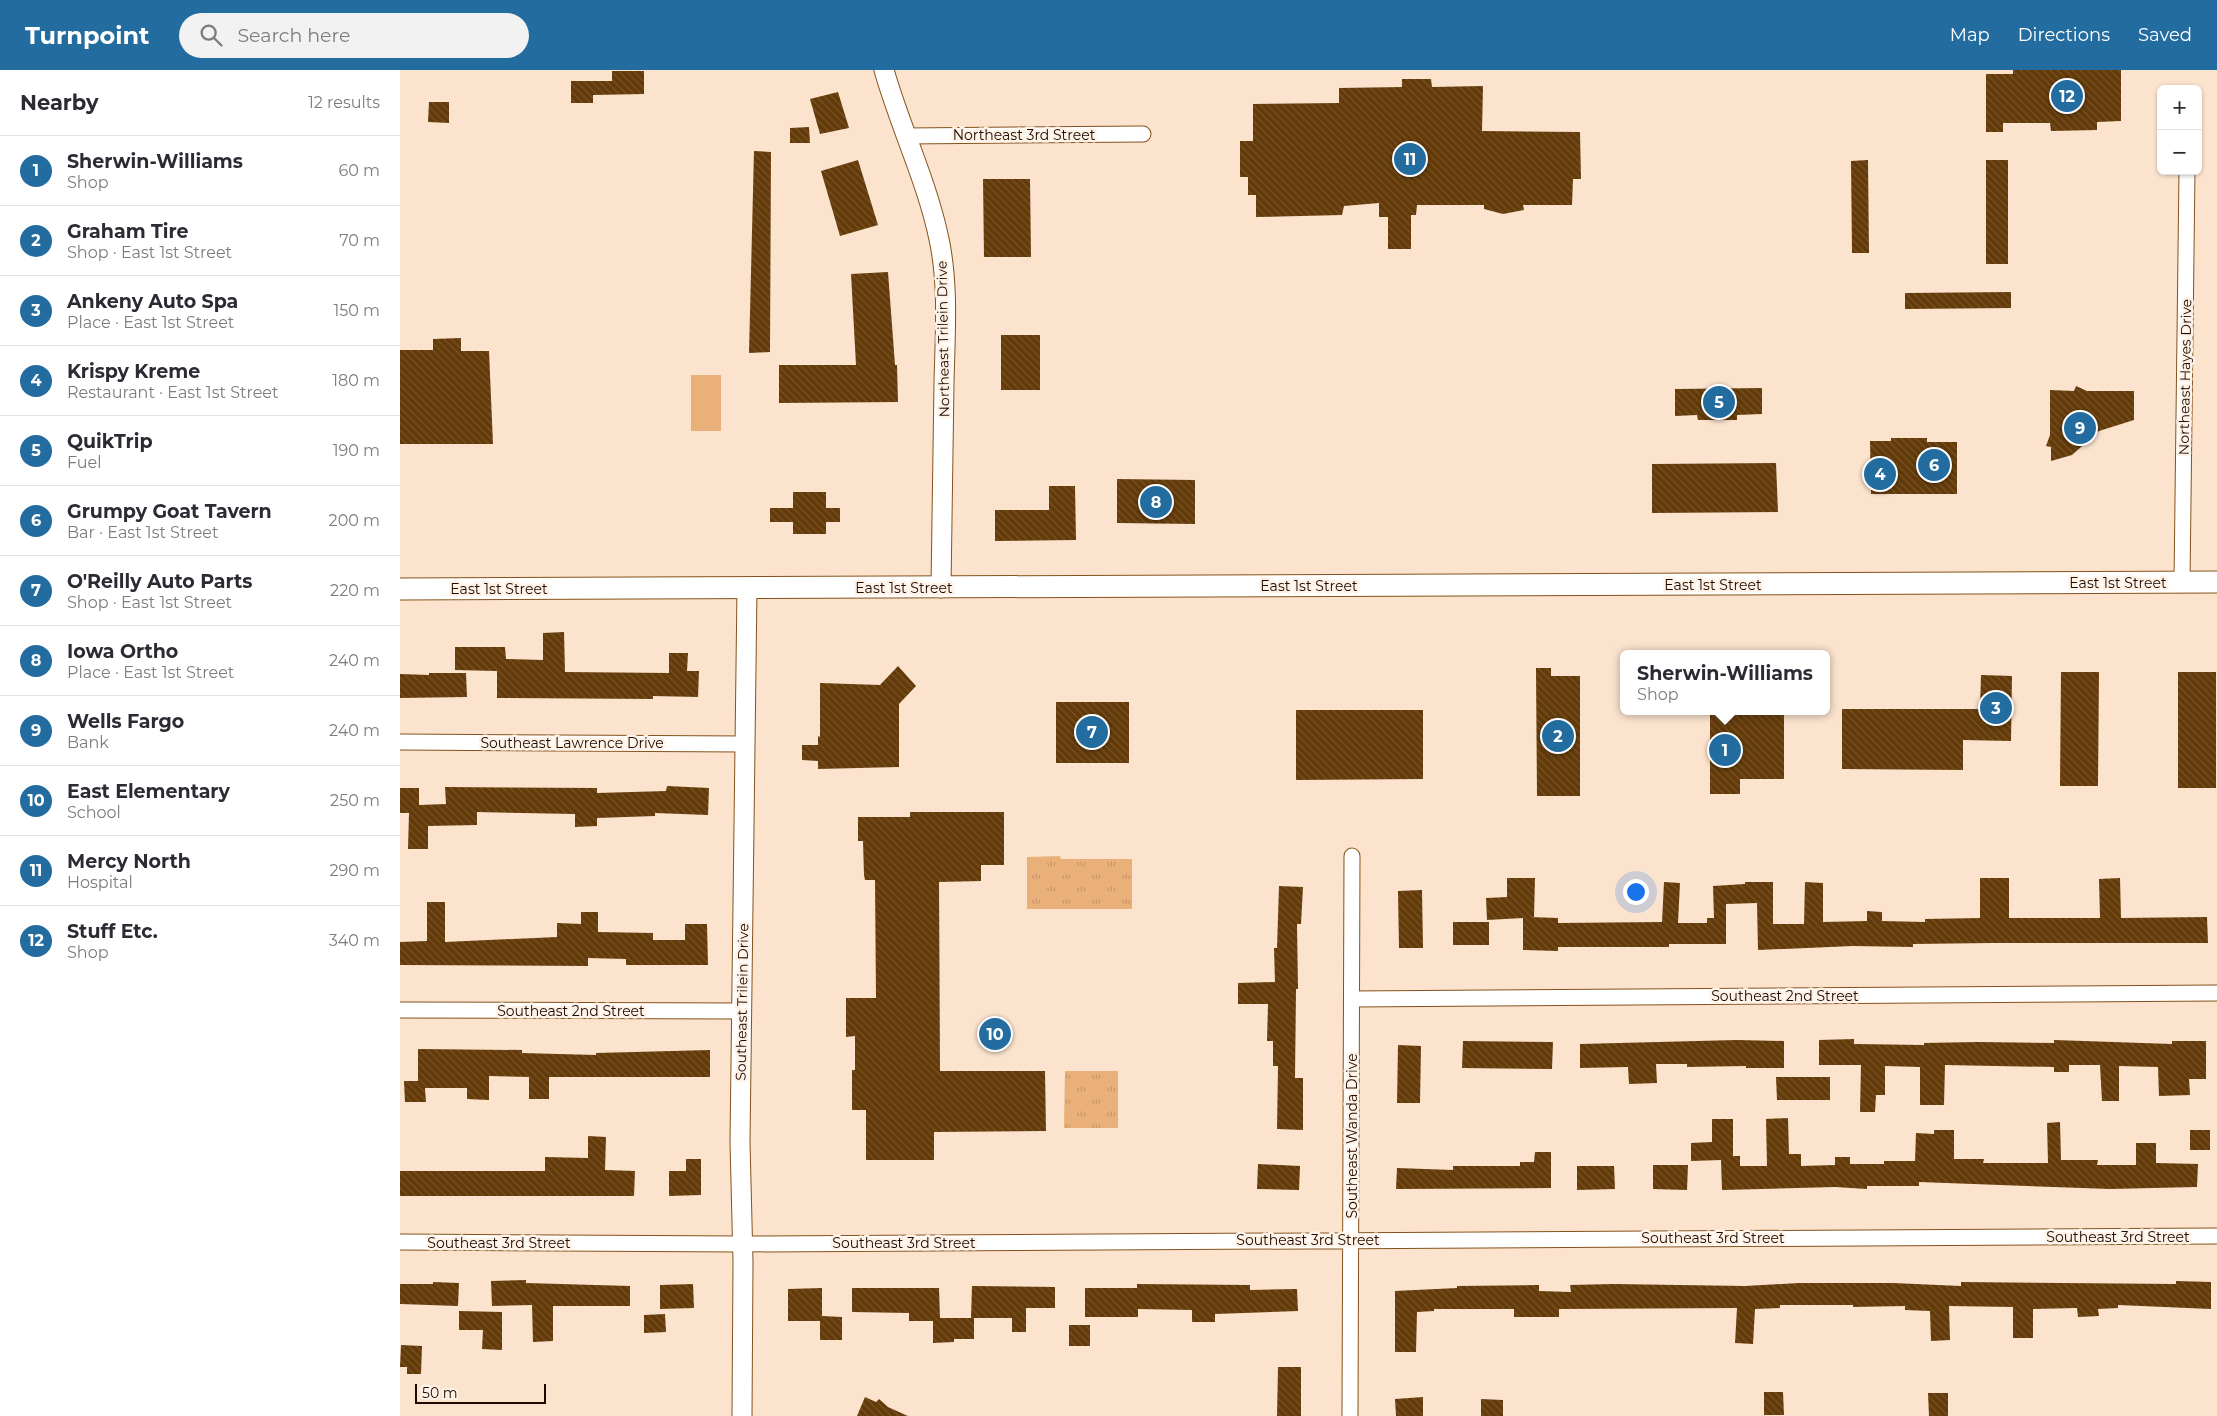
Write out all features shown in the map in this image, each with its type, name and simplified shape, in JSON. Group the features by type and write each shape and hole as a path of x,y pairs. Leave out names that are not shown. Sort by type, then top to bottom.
{"main road":[{"name":"East 1st Street","path":"400,589 2217,582"}],"street":[{"name":"Northeast Trilein Drive","path":"884,70 905,136 931,207 944,272 941,588"},
{"name":"Northeast 3rd Street","path":"905,136 1143,134"},
{"name":"Northeast Hayes Drive","path":"2182,582 2187,175"},
{"name":"Southeast Trilein Drive","path":"742,1416 740,1142 747,588"},
{"name":"Southeast Lawrence Drive","path":"400,742 745,744"},
{"name":"Southeast Wanda Drive","path":"1350,1416 1352,856"},
{"name":"Southeast 2nd Street","path":"1352,999 2217,993"},
{"name":"Southeast 2nd Street","path":"400,1010 742,1011"},
{"name":"Southeast 3rd Street","path":"400,1242 742,1244 2217,1236"}],"green space":[{"path":"691,375 721,375 721,431 691,431"},
{"path":"1060,856 1061,859 1132,859 1132,909 1027,909 1027,857"},
{"path":"1065,1071 1118,1071 1118,1128 1064,1128"}],"building":[{"path":"2013,70 2121,70 2121,121 2097,122 2097,130 2051,131 2050,123 2003,123 2003,132 1986,132 1986,74 2013,74"},
{"path":"612,71 644,71 644,94 593,95 593,103 571,103 571,81 612,81"},
{"path":"1402,79 1431,79 1432,87 1483,86 1482,131 1580,132 1581,179 1573,179 1572,205 1523,205 1524,210 1503,214 1484,209 1484,205 1417,205 1416,215 1411,215 1411,249 1388,249 1388,217 1379,217 1379,203 1344,206 1342,215 1256,217 1256,195 1248,195 1248,177 1240,177 1240,141 1253,141 1253,104 1339,103 1339,88 1402,87"},
{"path":"838,92 849,128 820,134 810,99"},
{"path":"429,102 449,102 449,123 428,122"},
{"path":"809,127 810,143 790,143 790,128"},
{"path":"754,151 771,152 770,352 749,353"},
{"path":"858,160 878,225 840,236 821,171"},
{"path":"1868,160 1869,253 1852,253 1851,161"},
{"path":"1986,160 2008,160 2008,264 1986,264"},
{"path":"983,179 1030,179 1031,257 984,257"},
{"path":"888,272 895,365 897,365 898,402 779,403 779,365 856,365 851,274"},
{"path":"2011,292 2011,308 1905,309 1905,293"},
{"path":"1001,335 1040,335 1040,390 1001,390"},
{"path":"461,338 461,351 489,351 493,444 400,444 400,350 433,350 433,339"},
{"path":"2076,386 2087,391 2134,391 2134,420 2099,431 2072,455 2051,461 2051,447 2046,446 2050,435 2050,390 2074,391"},
{"path":"1762,388 1762,414 1737,415 1737,420 1698,420 1697,415 1675,416 1675,389"},
{"path":"1891,438 1927,438 1927,442 1957,442 1957,494 1871,494 1870,441 1891,441"},
{"path":"1776,463 1778,512 1652,513 1652,464"},
{"path":"1117,479 1195,480 1195,524 1117,523"},
{"path":"1049,486 1075,486 1076,540 995,541 995,510 1049,510"},
{"path":"793,492 826,492 826,508 840,508 840,522 826,522 826,534 793,534 793,522 770,522 770,508 793,508"},
{"path":"564,632 565,672 669,673 669,653 688,653 687,671 699,671 698,697 653,696 653,699 497,698 497,671 455,670 455,647 505,647 506,659 543,660 543,633"},
{"path":"898,666 916,686 899,704 899,767 818,769 818,761 802,760 802,745 818,745 818,736 820,737 820,683 880,685"},
{"path":"1536,668 1551,668 1551,676 1580,676 1580,796 1537,796"},
{"path":"2061,672 2099,672 2098,786 2060,786"},
{"path":"2178,672 2216,672 2216,788 2178,788"},
{"path":"429,673 466,673 467,697 400,698 400,674 429,675"},
{"path":"1981,675 2012,676 2011,741 1963,740 1963,770 1842,769 1842,709 1980,709"},
{"path":"1056,702 1129,702 1129,763 1056,763"},
{"path":"1296,710 1423,710 1423,779 1296,780"},
{"path":"1710,715 1784,715 1784,779 1740,779 1740,794 1710,794"},
{"path":"667,786 709,788 708,815 655,813 655,816 597,818 597,826 575,827 575,814 477,812 477,825 428,826 428,849 408,849 409,813 400,813 400,788 419,788 419,805 446,804 445,787 597,788 597,793 666,791"},
{"path":"910,812 1004,812 1004,865 981,865 981,881 939,882 940,1071 1045,1071 1046,1131 934,1132 934,1160 866,1160 866,1110 852,1110 852,1070 855,1070 855,1036 846,1037 846,998 876,998 875,880 865,880 863,841 858,841 858,817 910,817"},
{"path":"1507,878 1535,878 1534,917 1529,917 1558,918 1558,923 1662,922 1664,882 1680,883 1678,923 1707,923 1707,918 1714,918 1713,886 1745,884 1745,882 1773,882 1773,924 1804,924 1805,882 1823,883 1823,922 1867,921 1867,911 1882,912 1882,921 1925,922 1925,919 1980,918 1980,878 2009,878 2009,918 2100,918 2099,879 2120,878 2121,918 2207,917 2208,943 1913,944 1913,947 1853,946 1758,950 1757,903 1726,904 1726,944 1669,944 1669,947 1558,947 1558,951 1523,950 1523,918 1487,920 1486,898 1507,897"},
{"path":"1279,886 1303,887 1301,924 1297,924 1298,989 1296,989 1295,1078 1303,1078 1303,1130 1277,1129 1278,1066 1273,1066 1273,1041 1267,1041 1268,1004 1238,1004 1238,983 1275,982 1274,948 1277,948"},
{"path":"1422,890 1423,948 1399,948 1398,891"},
{"path":"427,902 445,902 445,942 557,937 557,923 581,924 581,912 598,912 598,932 653,933 653,940 685,940 685,924 707,924 708,965 626,965 626,959 588,958 588,966 400,965 400,942 427,941"},
{"path":"1453,922 1489,922 1489,945 1453,945"},
{"path":"1854,1039 1854,1044 1924,1045 1924,1043 1978,1042 2054,1043 2054,1040 2172,1044 2172,1041 2206,1041 2206,1079 2189,1079 2190,1095 2159,1096 2158,1067 2119,1066 2119,1101 2102,1101 2100,1065 2069,1065 2069,1072 2054,1072 2054,1067 1945,1065 1944,1105 1920,1105 1920,1067 1885,1066 1885,1095 1876,1095 1875,1112 1860,1112 1861,1065 1819,1065 1819,1040"},
{"path":"1737,1040 1784,1041 1784,1068 1746,1068 1746,1066 1687,1067 1687,1064 1656,1064 1657,1083 1629,1084 1628,1067 1580,1068 1580,1044"},
{"path":"1463,1041 1553,1042 1552,1069 1462,1068"},
{"path":"1398,1045 1421,1046 1420,1103 1397,1103"},
{"path":"418,1049 522,1050 522,1053 596,1055 596,1053 710,1050 710,1077 549,1077 549,1099 529,1099 529,1077 489,1076 489,1100 467,1099 467,1088 425,1088 426,1102 405,1102 404,1081 418,1081"},
{"path":"1776,1077 1830,1077 1830,1100 1777,1100"},
{"path":"1788,1118 1789,1154 1801,1154 1801,1166 1835,1165 1835,1157 1850,1157 1850,1164 1884,1164 1884,1161 1915,1161 1916,1133 1934,1134 1934,1130 1954,1130 1954,1159 1984,1159 1983,1163 2048,1163 2047,1123 2060,1122 2061,1160 2098,1160 2097,1165 2136,1165 2136,1143 2156,1143 2156,1163 2198,1164 2197,1187 2110,1189 1919,1182 1919,1186 1867,1186 1867,1189 1835,1187 1722,1190 1721,1160 1691,1161 1691,1143 1712,1142 1712,1119 1733,1119 1733,1156 1740,1156 1740,1166 1767,1166 1766,1119"},
{"path":"2190,1130 2210,1130 2210,1150 2190,1150"},
{"path":"588,1136 606,1137 605,1170 635,1171 634,1196 400,1196 400,1171 545,1171 545,1157 588,1158"},
{"path":"1535,1152 1551,1152 1551,1188 1396,1189 1397,1168 1453,1170 1453,1166 1520,1166 1520,1162 1534,1162"},
{"path":"686,1159 701,1159 701,1195 669,1196 669,1171 686,1171"},
{"path":"1258,1164 1300,1166 1299,1190 1257,1189"},
{"path":"1653,1165 1688,1165 1687,1190 1653,1189"},
{"path":"1577,1166 1614,1166 1615,1189 1577,1190"},
{"path":"526,1280 526,1283 630,1286 630,1306 553,1306 553,1341 533,1342 532,1305 492,1306 491,1281"},
{"path":"2176,1281 2211,1282 2211,1309 2118,1305 2118,1308 2098,1309 2099,1316 2078,1317 2077,1308 2033,1309 2033,1338 2013,1338 2013,1307 1949,1306 1950,1340 1931,1341 1930,1311 1905,1310 1905,1306 1780,1305 1780,1308 1755,1309 1753,1344 1735,1343 1737,1308 1559,1309 1559,1317 1514,1317 1514,1309 1434,1309 1434,1311 1417,1312 1416,1352 1395,1352 1395,1291 1457,1288 1457,1286 1539,1285 1539,1291 1571,1292 1570,1285 1614,1284 1745,1286 1799,1283 1893,1283 1961,1286 1961,1282 2176,1284"},
{"path":"433,1282 459,1283 458,1306 400,1304 400,1284 433,1284"},
{"path":"693,1284 694,1308 660,1309 660,1285"},
{"path":"1137,1284 1250,1285 1250,1290 1297,1289 1298,1311 1215,1314 1215,1322 1192,1322 1192,1310 1138,1309 1138,1317 1085,1317 1085,1288 1137,1288"},
{"path":"972,1286 1055,1287 1055,1308 1026,1308 1026,1332 1012,1332 1012,1318 974,1318 974,1339 954,1339 954,1342 933,1343 933,1321 909,1321 909,1313 852,1312 852,1288 939,1288 940,1318 971,1318"},
{"path":"822,1288 822,1316 842,1317 842,1340 820,1340 820,1321 788,1321 788,1289"},
{"path":"459,1311 502,1312 502,1350 482,1349 483,1330 459,1330"},
{"path":"665,1314 666,1332 644,1333 644,1315"},
{"path":"1069,1325 1090,1325 1090,1346 1069,1346"},
{"path":"401,1345 422,1346 421,1374 407,1374 407,1367 400,1367"},
{"path":"1278,1367 1301,1367 1301,1416 1277,1416"},
{"path":"1764,1392 1783,1392 1784,1415 1764,1415"},
{"path":"1928,1393 1948,1393 1948,1416 1929,1416"},
{"path":"865,1397 876,1402 879,1399 888,1407 908,1416 857,1416"},
{"path":"1423,1397 1423,1416 1396,1416 1395,1399"},
{"path":"1481,1399 1503,1400 1503,1416 1481,1416"}],"place":[{"name":"Stuff Etc.","path":"2067,96"},
{"name":"Mercy North","path":"1410,159"},
{"name":"QuikTrip","path":"1719,402"},
{"name":"Wells Fargo","path":"2080,428"},
{"name":"Grumpy Goat Tavern","path":"1934,465"},
{"name":"Krispy Kreme","path":"1880,474"},
{"name":"Iowa Ortho","path":"1156,502"},
{"name":"Ankeny Auto Spa","path":"1996,708"},
{"name":"O'Reilly Auto Parts","path":"1092,732"},
{"name":"Graham Tire","path":"1558,736"},
{"name":"Sherwin-Williams","path":"1725,750"},
{"name":"East Elementary","path":"995,1034"}]}
